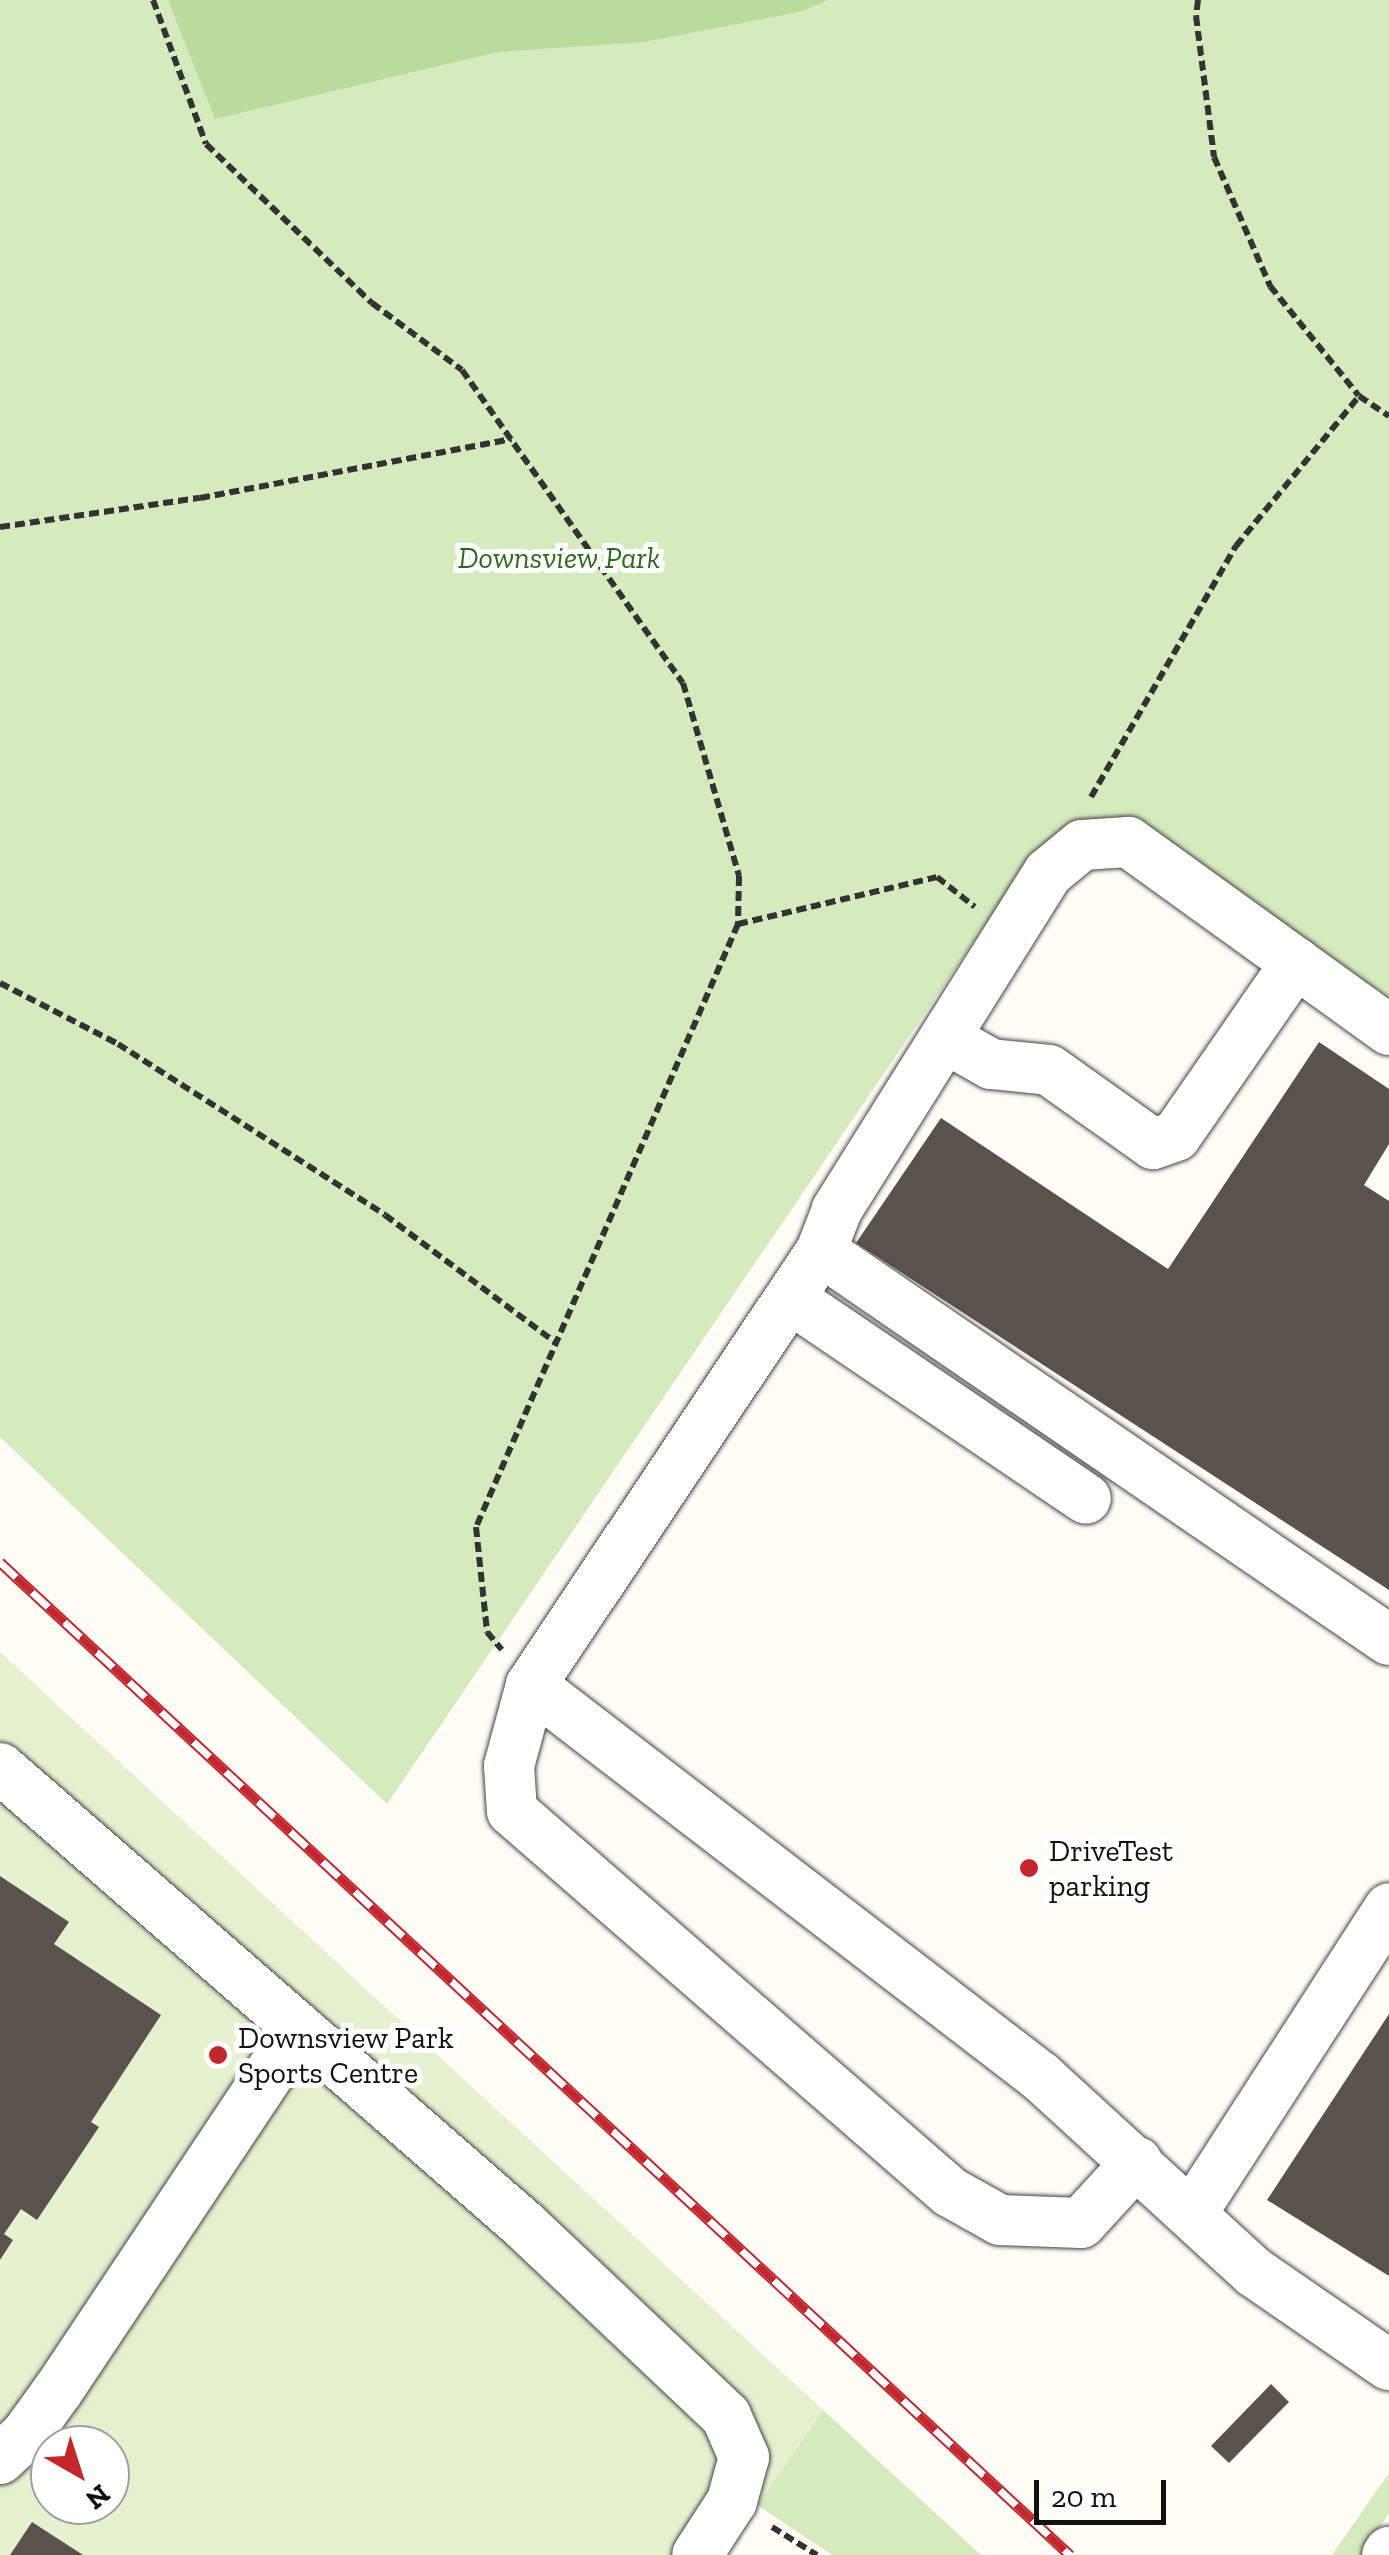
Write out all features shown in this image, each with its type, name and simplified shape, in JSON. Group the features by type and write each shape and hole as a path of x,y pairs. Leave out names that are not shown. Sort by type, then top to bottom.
{"lane":[{"path":"1138,2162 1080,2223 1000,2220 950,2192 512,1811 509,1766 531,1685 822,1251 836,1210 1048,873 1061,862 1082,845 1128,842 1389,1030"},
{"path":"945,1038 991,1064 1049,1070 1153,1144 1176,1136 1296,964"},
{"path":"822,1251 1389,1640"},
{"path":"791,1299 1086,1499"},
{"path":"531,1685 1041,2076 1254,2272 1389,2365"},
{"path":"0,1768 524,2226 726,2416 744,2457 732,2501 697,2555"},
{"path":"1192,2212 1389,1908"},
{"path":"0,2459 25,2436 298,2030"}],"path":[{"path":"153,0 206,144 372,303 462,370 682,683 739,876 738,924 476,1528 487,1632 531,1685"},
{"path":"1198,0 1196,16 1214,157 1270,286 1358,396 1389,416"},
{"path":"1061,862 1084,810 1236,546 1358,396"},
{"path":"0,526 200,498 511,439"},
{"path":"738,924 937,876 1010,934"},
{"path":"0,983 118,1044 368,1204 556,1343"},
{"path":"762,2520 817,2555"}],"green space":[{"name":"Downsview Park","path":"0,0 1389,0 1389,997 1165,849 1023,869 387,1804 0,1437"},
{"path":"168,0 828,0 799,12 644,42 498,52 215,119"},
{"name":"Downsview Park Sports Centre","path":"0,1652 823,2410 724,2555 0,2555"},
{"path":"823,2410 981,2555 832,2555 757,2505"},
{"path":"1389,2473 1389,2513 1362,2555 1332,2555"}],"building":[{"path":"1319,1042 1389,1089 1389,1144 1364,1185 1389,1201 1389,1590 856,1243 941,1118 1168,1269"},
{"path":"0,1876 69,1922 54,1944 161,2015 91,2122 99,2127 37,2220 21,2209 4,2234 13,2240 0,2260"},
{"path":"1389,2014 1389,2276 1267,2200"},
{"path":"1271,2384 1289,2402 1229,2463 1211,2446"},
{"path":"30,2525 37,2525 83,2555 10,2555"}],"railway":[{"path":"0,1562 1070,2555"}],"place":[{"name":"DriveTest parking","path":"1029,1868"},
{"name":"Downsview Park Sports Centre","path":"218,2055"}]}
